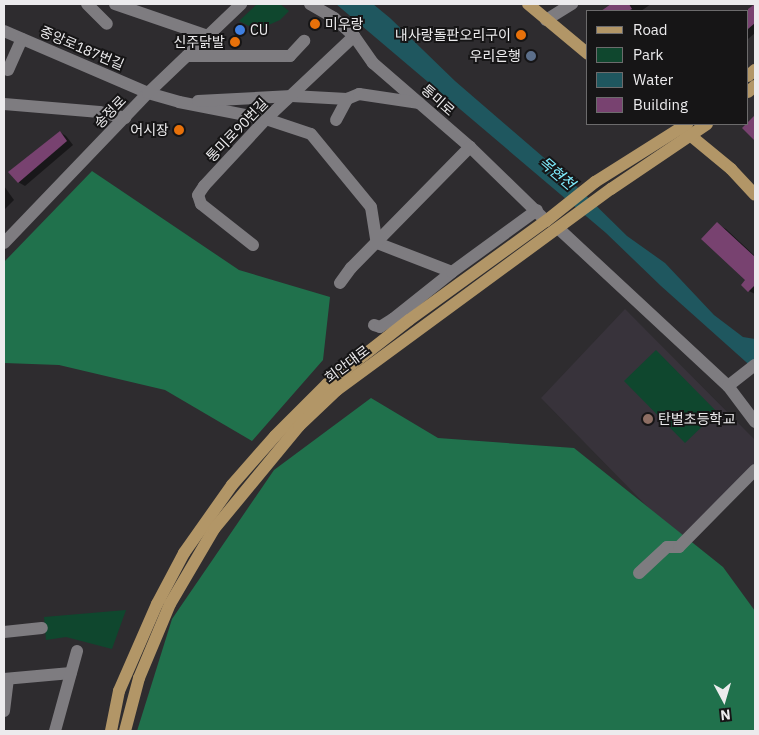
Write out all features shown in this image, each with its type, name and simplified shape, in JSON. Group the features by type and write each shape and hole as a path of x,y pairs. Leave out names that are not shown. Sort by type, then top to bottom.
{"main road":[{"path":"528,4 586,52"},
{"name":"회안대로","path":"111,731 118,691 157,604 184,553 232,485 275,436 327,384 409,320 595,182 684,128 701,125"},
{"path":"684,128 731,169 755,195"},
{"name":"회안대로","path":"125,731 139,678 170,604 214,530 299,426 337,390 560,229 684,128"}],"street":[{"path":"87,4 107,24"},
{"path":"116,4 208,36"},
{"name":"송정로","path":"4,243 148,93 241,4"},
{"name":"통미로","path":"310,4 334,18 354,36 373,63 470,147 546,220"},
{"path":"546,20 572,4"},
{"name":"중앙로187번길","path":"4,31 148,93 179,102"},
{"name":"통미로90번길","path":"253,245 201,204 198,195 266,119 354,36"},
{"path":"8,70 22,39"},
{"path":"187,56 290,56 304,41"},
{"path":"179,102 292,96 347,99 359,94 419,103"},
{"path":"336,120 347,99"},
{"path":"179,102 266,119 311,134 371,207 377,243"},
{"path":"4,104 91,111 125,118"},
{"path":"340,284 351,268 470,147"},
{"path":"374,325 380,327 537,210"},
{"path":"560,229 728,386 755,422"},
{"path":"377,243 452,272"},
{"path":"728,386 755,364"},
{"path":"640,573 667,547 679,547 755,470"},
{"path":"4,632 42,628"},
{"path":"55,731 77,651"},
{"path":"4,711 6,679 71,673"}],"shaded area":[{"name":"탄벌초등학교","path":"625,309 755,440 755,464 681,541 541,398"}],"green space":[{"path":"257,4 280,4 289,11 280,20 257,30 239,21"},
{"path":"92,171 239,270 330,297 323,360 252,441 165,390 59,365 4,363 4,262"},
{"path":"656,350 717,412 685,443 624,381"},
{"path":"371,398 438,438 574,448 723,567 755,611 755,731 137,731 172,619 274,470"},
{"path":"126,610 112,649 66,637 46,640 44,617"}],"water":[{"name":"목현천","path":"336,4 373,4 390,18 455,81 571,181 627,236 665,263 714,315 743,337 755,339 755,370 661,286 606,233"}],"building":[{"path":"611,4 629,4 632,9 630,10 602,10"},
{"path":"755,4 755,23 749,28 749,10"},
{"path":"755,115 755,141 742,128 745,125 749,125 749,121"},
{"path":"60,131 67,141 18,183 8,172"},
{"path":"717,222 755,257 755,285 748,292 741,285 745,280 701,239"}],"place":[{"name":"미우랑","path":"315,24"},
{"name":"CU","path":"240,30"},
{"name":"내사랑돌판오리구이","path":"521,35"},
{"name":"신주닭발","path":"235,42"},
{"name":"우리은행","path":"531,56"},
{"name":"어시장","path":"179,130"},
{"name":"탄벌초등학교","path":"648,419"}]}
